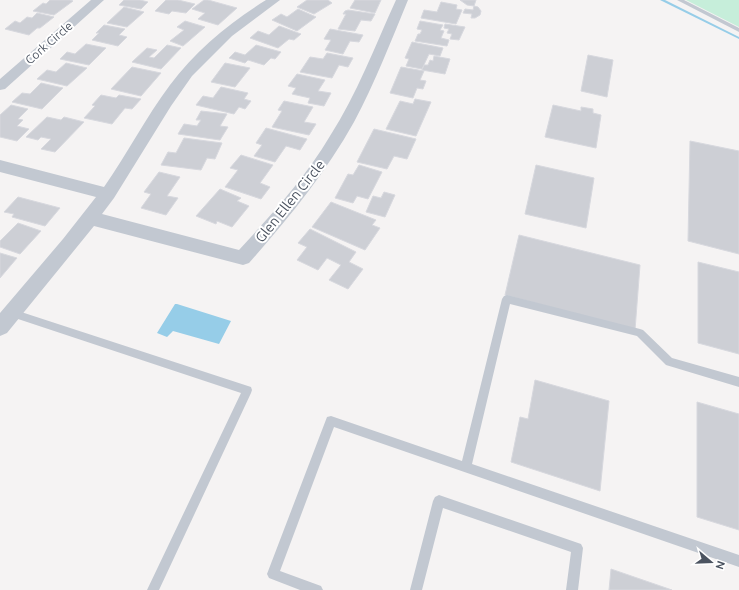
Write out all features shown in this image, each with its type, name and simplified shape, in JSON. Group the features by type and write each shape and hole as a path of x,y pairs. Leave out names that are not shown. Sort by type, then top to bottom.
{"street":[{"name":"Cork Circle","path":"0,86 98,0"},
{"name":"Glen Ellen Circle","path":"90,218 242,258 281,216 307,183 332,147 360,95 402,0"},
{"path":"0,327 108,194 181,80 199,59 223,36 264,2"},
{"path":"0,166 108,194"}],"lane":[{"path":"680,0 739,30"},
{"path":"466,467 507,299 640,333 669,362 739,382"},
{"path":"12,313 247,390 153,590"},
{"path":"317,590 273,574 331,421 739,561"},
{"path":"416,590 439,501 577,548 572,590"}],"green space":[{"path":"686,0 739,0 739,27"}],"water":[{"path":"175,304 231,321 219,344 173,331 167,337 157,333"}],"building":[{"path":"50,0 73,1 54,15 33,11 43,3 46,4"},
{"path":"124,0 140,0 148,2 141,9 119,5"},
{"path":"166,0 178,0 195,4 186,13 172,11 169,14 155,11"},
{"path":"204,0 237,8 218,25 198,19 205,13 192,9"},
{"path":"307,0 328,0 332,3 314,14 297,7"},
{"path":"355,0 381,0 375,13 350,8"},
{"path":"460,0 476,0 474,6 467,5"},
{"path":"441,2 457,5 456,9 462,10 456,24 421,18 424,10 437,12"},
{"path":"474,6 478,7 481,11 480,15 475,18 471,18 472,14 463,13 465,9 473,10"},
{"path":"124,7 144,12 127,27 107,23"},
{"path":"298,9 316,17 297,31 272,20 281,14 287,17"},
{"path":"348,10 375,14 371,21 361,20 355,31 338,29 346,14 343,14"},
{"path":"37,13 54,17 29,35 5,29 15,21 20,23 27,17 32,18"},
{"path":"185,21 205,27 183,46 170,41 184,30 177,27"},
{"path":"420,21 443,25 440,30 444,31 441,38 449,40 447,46 415,41 418,34 420,34 422,30 417,29"},
{"path":"445,24 465,27 459,40 450,39 452,34 447,33 449,29 444,28"},
{"path":"104,25 125,29 119,35 127,37 118,46 92,40 99,33 96,33"},
{"path":"279,26 301,34 294,40 289,39 278,48 250,38 258,31 269,35"},
{"path":"330,29 363,35 359,42 350,41 343,54 325,50 331,40 324,39"},
{"path":"412,42 443,48 440,56 429,54 422,69 406,66 409,59 405,58"},
{"path":"86,44 106,48 89,65 60,59 67,52 75,54"},
{"path":"167,45 181,48 161,69 132,62 147,48 157,50 149,57 154,58"},
{"path":"256,45 281,52 275,59 271,58 264,65 248,60 245,63 229,58 235,52 245,55"},
{"path":"327,53 353,58 348,67 339,65 332,78 300,72 310,57 323,59"},
{"path":"588,55 613,60 607,97 581,91"},
{"path":"434,56 450,59 445,74 422,70 424,65 428,65 430,60 433,61"},
{"path":"66,63 87,68 67,86 37,79 47,70 56,72"},
{"path":"225,63 250,68 235,87 211,82"},
{"path":"132,67 161,73 141,96 111,89"},
{"path":"401,67 424,71 420,80 426,81 423,89 417,88 413,98 390,93"},
{"path":"297,74 325,80 318,91 331,93 324,106 308,103 310,98 292,94 296,88 288,86"},
{"path":"41,83 63,88 42,109 12,102 22,93 30,94"},
{"path":"221,87 248,93 244,99 251,101 245,109 239,107 234,114 196,105 203,96 213,98"},
{"path":"101,95 116,98 119,95 141,99 132,109 125,108 112,124 84,118 95,106 92,105"},
{"path":"415,99 431,102 416,136 386,129 400,101 413,104"},
{"path":"284,101 313,107 304,122 316,124 309,135 272,127 282,111 278,110"},
{"path":"11,105 28,109 18,119 23,120 17,126 29,129 17,141 0,137 0,115"},
{"path":"553,105 581,111 581,107 593,109 593,113 601,115 596,148 545,137"},
{"path":"201,111 227,114 220,126 228,127 220,140 178,134 184,124 197,126 201,120 196,120"},
{"path":"47,117 61,120 64,117 84,122 55,152 41,149 51,139 41,137 38,140 26,137"},
{"path":"266,128 307,139 300,150 286,146 275,162 254,156 262,145 256,143"},
{"path":"374,129 416,139 407,159 394,156 387,169 357,162"},
{"path":"184,138 222,143 215,159 207,158 201,170 161,165 168,152 176,153"},
{"path":"690,141 739,151 739,254 688,241"},
{"path":"241,155 273,165 260,183 270,187 261,199 225,187 238,170 230,168"},
{"path":"359,165 382,172 368,199 357,196 353,203 335,198 348,174 353,175"},
{"path":"536,165 594,178 586,228 525,214"},
{"path":"159,172 180,177 167,196 178,198 166,215 141,208 151,194 144,192"},
{"path":"220,189 241,198 237,201 249,206 232,227 217,221 216,224 196,216"},
{"path":"384,192 395,195 385,217 366,212 373,196 381,198"},
{"path":"18,197 60,208 45,226 12,217 14,214 4,212"},
{"path":"331,202 376,220 372,225 380,228 365,250 312,227"},
{"path":"18,223 41,231 20,254 0,247 0,241"},
{"path":"310,229 356,252 349,262 363,269 348,289 329,280 341,265 327,258 318,270 297,260 307,247 298,243"},
{"path":"519,235 640,265 635,330 505,295"},
{"path":"0,253 17,258 0,278"},
{"path":"698,262 739,272 739,354 698,343"},
{"path":"535,380 609,401 600,491 511,462 520,417 528,419"},
{"path":"697,402 739,414 739,530 697,517"},
{"path":"611,569 672,590 609,590"}],"waterway":[{"path":"662,0 739,38"}]}
